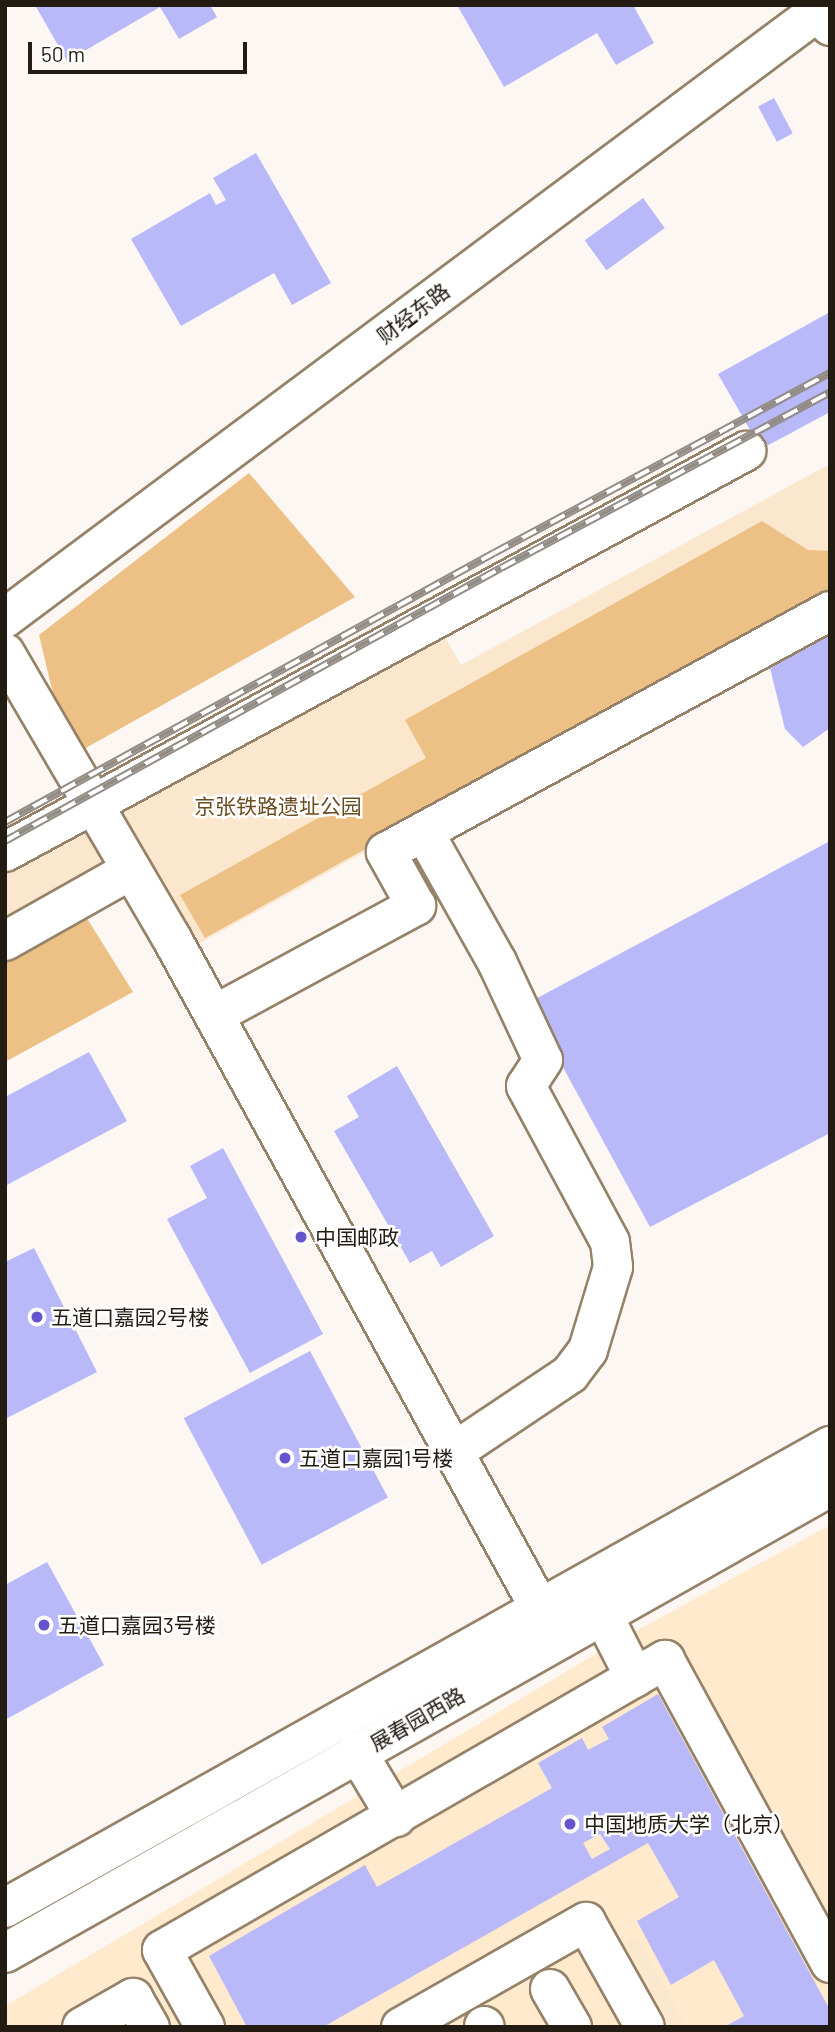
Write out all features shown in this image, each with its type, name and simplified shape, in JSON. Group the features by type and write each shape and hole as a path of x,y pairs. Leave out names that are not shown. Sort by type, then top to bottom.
{"street":[{"name":"财经东路","path":"5,618 824,10"},
{"path":"8,846 93,805 746,451"},
{"path":"214,1015 416,906 386,852 830,611"},
{"path":"5,653 214,1015 539,1607"},
{"path":"424,832 497,962 543,1059 526,1086 610,1242 613,1267 588,1350 570,1374 455,1451"},
{"path":"5,941 131,870"},
{"name":"展春园西路","path":"5,1953 357,1752 830,1446"},
{"name":"展春园西路","path":"5,1908 539,1607 594,1597 830,1487"},
{"path":"594,1597 635,1678"},
{"path":"205,2027 162,1950 665,1660 830,1963"},
{"path":"357,1752 396,1817"},
{"path":"407,2025 586,1922 645,2027"},
{"path":"551,1989 572,2027"},
{"path":"82,2027 133,1998 150,2027"}],"shaded area":[{"path":"249,473 355,597 84,749 55,702 39,635"},
{"path":"762,521 808,550 830,551 830,591 205,938 180,895 426,758 405,720"},
{"path":"83,912 133,992 5,1062 5,956"},
{"name":"中国地质大学（北京）","path":"830,1525 830,2027 5,2027 5,2006 616,1642"}],"green space":[{"name":"京张铁路遗址公园","path":"830,464 830,595 193,947 140,855 5,930 5,863 438,625 461,665"},
{"path":"636,1936 687,2027 672,2027 625,1941"}],"building":[{"path":"35,5 210,5 217,17 179,39 160,7 67,61"},
{"path":"457,5 633,5 654,43 616,65 597,33 504,87"},
{"path":"774,98 793,133 777,142 758,106"},
{"path":"256,153 331,283 292,305 274,273 181,326 131,239 210,193 216,205 226,200 213,178"},
{"path":"643,198 665,228 606,270 585,240"},
{"path":"830,312 830,412 761,449 718,374"},
{"path":"830,630 830,728 803,747 785,729 770,668"},
{"path":"830,841 830,1133 650,1227 528,1003"},
{"path":"89,1052 127,1121 5,1186 5,1097"},
{"path":"397,1066 494,1236 441,1267 432,1251 410,1263 334,1131 359,1117 347,1096"},
{"path":"223,1148 323,1334 250,1373 167,1219 207,1198 190,1166"},
{"name":"五道口嘉园2号楼","path":"34,1248 97,1372 5,1419 5,1262"},
{"name":"五道口嘉园1号楼","path":"310,1351 388,1498 262,1565 184,1418"},
{"name":"五道口嘉园3号楼","path":"47,1562 104,1665 5,1720 5,1585"},
{"path":"658,1694 830,2010 830,2027 724,2027 744,2016 714,1960 671,1985 637,1921 679,1897 648,1843 323,2027 247,2027 209,1956 365,1865 377,1887 552,1788 538,1763 582,1738 588,1750 609,1739 602,1727","holes":["600,1834 610,1849 592,1859 583,1843"]}],"railway":[{"path":"5,822 494,553 830,373"},
{"path":"5,841 501,568 830,392"}],"place":[{"name":"中国邮政","path":"301,1237"},
{"name":"五道口嘉园2号楼","path":"37,1317"},
{"name":"五道口嘉园1号楼","path":"285,1458"},
{"name":"五道口嘉园3号楼","path":"44,1625"},
{"name":"中国地质大学（北京）","path":"570,1824"}]}
